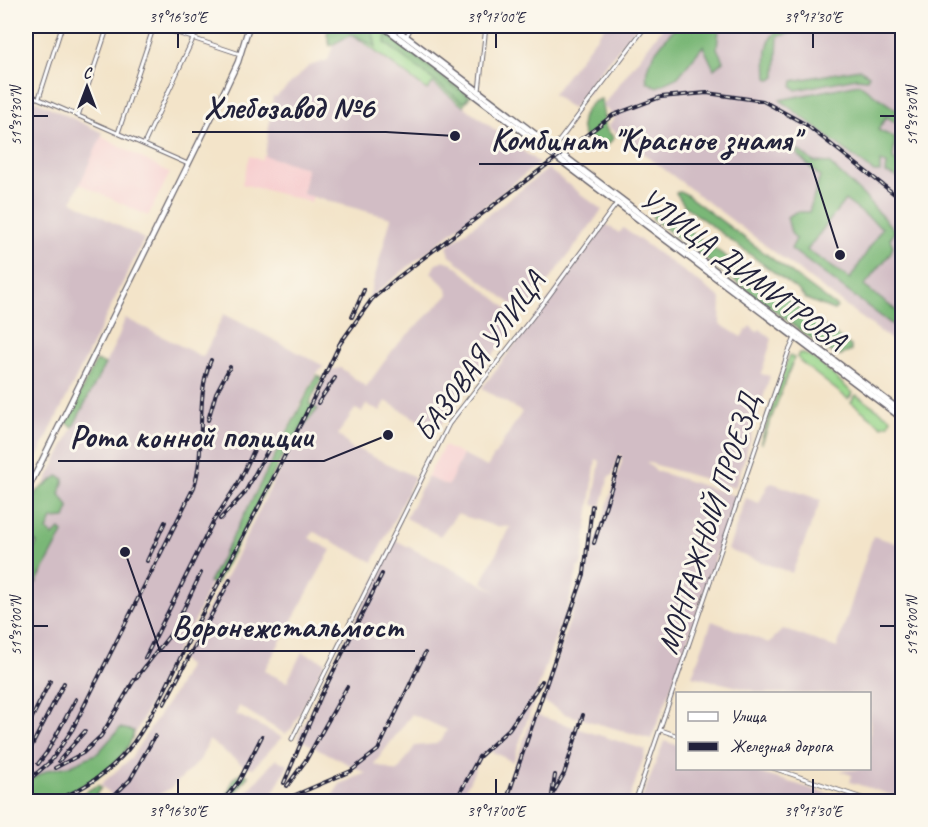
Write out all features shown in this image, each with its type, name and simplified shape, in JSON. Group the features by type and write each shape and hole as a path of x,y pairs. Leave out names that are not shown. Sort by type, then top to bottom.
{"main road":[{"path":"26,493 189,164 240,54 249,26"},
{"name":"УЛИЦА ДИМИТРОВА","path":"383,26 553,149 618,201"},
{"name":"УЛИЦА ДИМИТРОВА","path":"392,26 478,95 618,201 903,412"},
{"name":"УЛИЦА ДИМИТРОВА","path":"797,335 903,418"}],"street":[{"path":"39,98 62,26"},
{"path":"78,116 108,26"},
{"path":"118,133 155,26 240,54"},
{"path":"144,144 195,39 199,26"},
{"path":"406,37 412,26"},
{"path":"478,95 486,26"},
{"path":"553,149 646,26"},
{"path":"26,93 189,164"},
{"name":"БАЗОВАЯ УЛИЦА","path":"292,739 449,424 552,292 618,201"},
{"name":"МОНТАЖНЫЙ ПРОЕЗД","path":"635,801 788,353 797,335"},
{"path":"661,730 676,735"},
{"path":"779,770 874,801"}],"shaded area":[{"path":"605,26 637,26 588,86 592,89 588,94 585,91 579,99 581,104 577,102 572,109 553,94"},
{"path":"664,26 902,26 902,348 608,127 614,118 603,105"},
{"path":"352,34 427,90 433,83 539,163 369,298 391,218 303,194 307,168 265,156 273,96 276,97 309,66 328,60 334,42"},
{"path":"26,96 103,133 72,201 144,239 26,480"},
{"path":"100,136 170,173 148,216 76,182"},
{"path":"263,155 307,168 303,193 313,196 311,202 242,184 250,156 262,160"},
{"path":"548,169 602,210 524,314 450,256 447,246"},
{"path":"606,224 619,233 623,228 721,298 720,324 741,337 750,326 757,332 760,329 772,339 761,374 770,376 735,488 646,462 656,471 736,496 678,670 651,739 565,714 543,701 622,461 620,453 612,476 609,476 601,507 593,505 600,461 596,459 582,563 578,569 563,625 560,624 513,762 489,750 479,761 460,801 329,801 340,784 366,773 297,738 395,540 497,592 482,582 509,528 512,527 495,526 457,514 440,536 406,518 427,477 448,486 463,455 487,467 522,412 482,388","holes":["412,714 447,730 442,739 435,744 415,746 397,772 374,764"]},
{"path":"443,260 452,263 520,319 436,431 386,401 380,411 366,404 362,412 355,409 338,434 354,451 357,449 415,477 373,562 314,532 309,538 331,550 264,671 287,682 302,652 325,662 292,728 285,734 239,706 236,714 282,737 253,768 244,766 209,740 200,760 170,789 145,801 119,801 100,785 130,759 175,691 188,666 180,659 229,571 329,370 341,368 366,387 395,347 448,295 447,288 431,273 435,265"},
{"path":"224,314 324,366 316,374 209,581 211,583 192,627 189,626 132,740 26,800 26,521 119,336 125,318 203,357"},
{"path":"444,446 463,455 448,486 427,477"},
{"path":"772,483 821,500 792,573 728,550 746,498 759,503 768,485"},
{"path":"873,536 902,545 902,798 850,782 852,775 839,771 871,770 871,692 759,692 692,676 712,621 769,643 783,629 837,648"},
{"path":"539,716 646,750 629,801 502,801 532,717"},
{"path":"664,741 676,745 676,770 749,770 852,801 641,801"},
{"path":"276,759 288,765 274,791 264,801 239,801"}],"green space":[{"path":"329,26 372,26 376,47 352,34 330,46 327,34"},
{"path":"359,26 377,26 471,95 463,106 433,83 427,90 352,34"},
{"path":"676,26 714,26 719,30 717,48 723,61 714,69 703,46 678,77 657,87 647,82 648,67 655,52"},
{"path":"787,26 822,26 778,36 776,77 771,80 767,78 768,46 774,34"},
{"path":"386,33 450,84 468,95 467,100 462,102 385,43"},
{"path":"859,69 869,75 867,79 856,78 796,90 792,86 793,81"},
{"path":"859,84 902,114 902,126 886,117 878,130 895,138 893,159 902,165 902,179 886,173 887,164 880,162 880,172 874,172 780,100"},
{"path":"601,99 606,129 614,138 606,146 594,144 586,138 581,126 589,106"},
{"path":"798,150 814,162 829,163 863,195 895,231 890,239 893,246 890,254 864,286 902,315 902,332 791,249 796,239 791,233 787,217 796,212 809,212 820,177 797,154","holes":["845,200 882,228 850,279 807,250"]},
{"path":"676,193 684,193 837,307 834,310 806,299 799,291 685,206"},
{"path":"657,209 851,346 851,351 839,356 825,349 653,219 652,211"},
{"path":"799,353 819,363 853,393 848,399 802,363 797,357"},
{"path":"789,356 794,358 762,443 761,441"},
{"path":"96,361 105,364 73,427 66,422"},
{"path":"317,375 322,378 309,404 318,409 290,442 216,584 209,582"},
{"path":"856,395 891,418 889,424 882,426 851,402"},
{"path":"58,476 64,479 60,494 69,508 65,518 52,519 47,530 53,536 60,529 63,533 36,583 26,583 26,549 32,552 37,543 26,536 28,506 30,500 40,489"},
{"path":"120,728 134,731 129,745 106,771 74,790 41,800 26,801 26,782 48,770 69,766 98,753"},
{"path":"242,772 248,776 230,800 214,801 217,797 222,798 227,795 233,779"},
{"path":"98,785 101,788 96,794 97,797 117,801 68,801"}],"railway":[{"path":"339,345 372,299 397,278 613,115 661,97 707,93 763,101 805,124 902,200"},
{"path":"352,317 364,290"},
{"path":"50,802 86,786 97,778 117,762 143,728 273,479 342,339"},
{"path":"31,778 51,761 72,730 194,487 200,455 203,390 211,360"},
{"path":"208,420 216,393 230,367"},
{"path":"318,403 335,378"},
{"path":"145,658 213,522 240,480 254,450"},
{"path":"220,519 244,494 268,450"},
{"path":"594,543 620,460"},
{"path":"506,802 584,574 592,506"},
{"path":"147,561 165,522"},
{"path":"55,768 83,753 101,736 133,682 173,631 201,573"},
{"path":"284,783 321,696 382,574"},
{"path":"164,704 230,580"},
{"path":"279,802 351,771 378,750 425,653"},
{"path":"26,730 50,681"},
{"path":"455,802 479,757 509,729 542,681"},
{"path":"26,757 64,683"},
{"path":"287,786 306,760 347,687"},
{"path":"38,764 76,699"},
{"path":"555,775 552,795 564,774 583,715"},
{"path":"59,761 85,731"},
{"path":"107,802 130,780 155,736"},
{"path":"222,802 239,781 262,736"}],"place":[{"name":"Хлебозавод №6","path":"455,136"},
{"name":"Комбинат \"Красное знамя\"","path":"840,255"},
{"name":"Рота конной полиции","path":"388,435"},
{"name":"Воронежстальмост","path":"125,552"}]}
